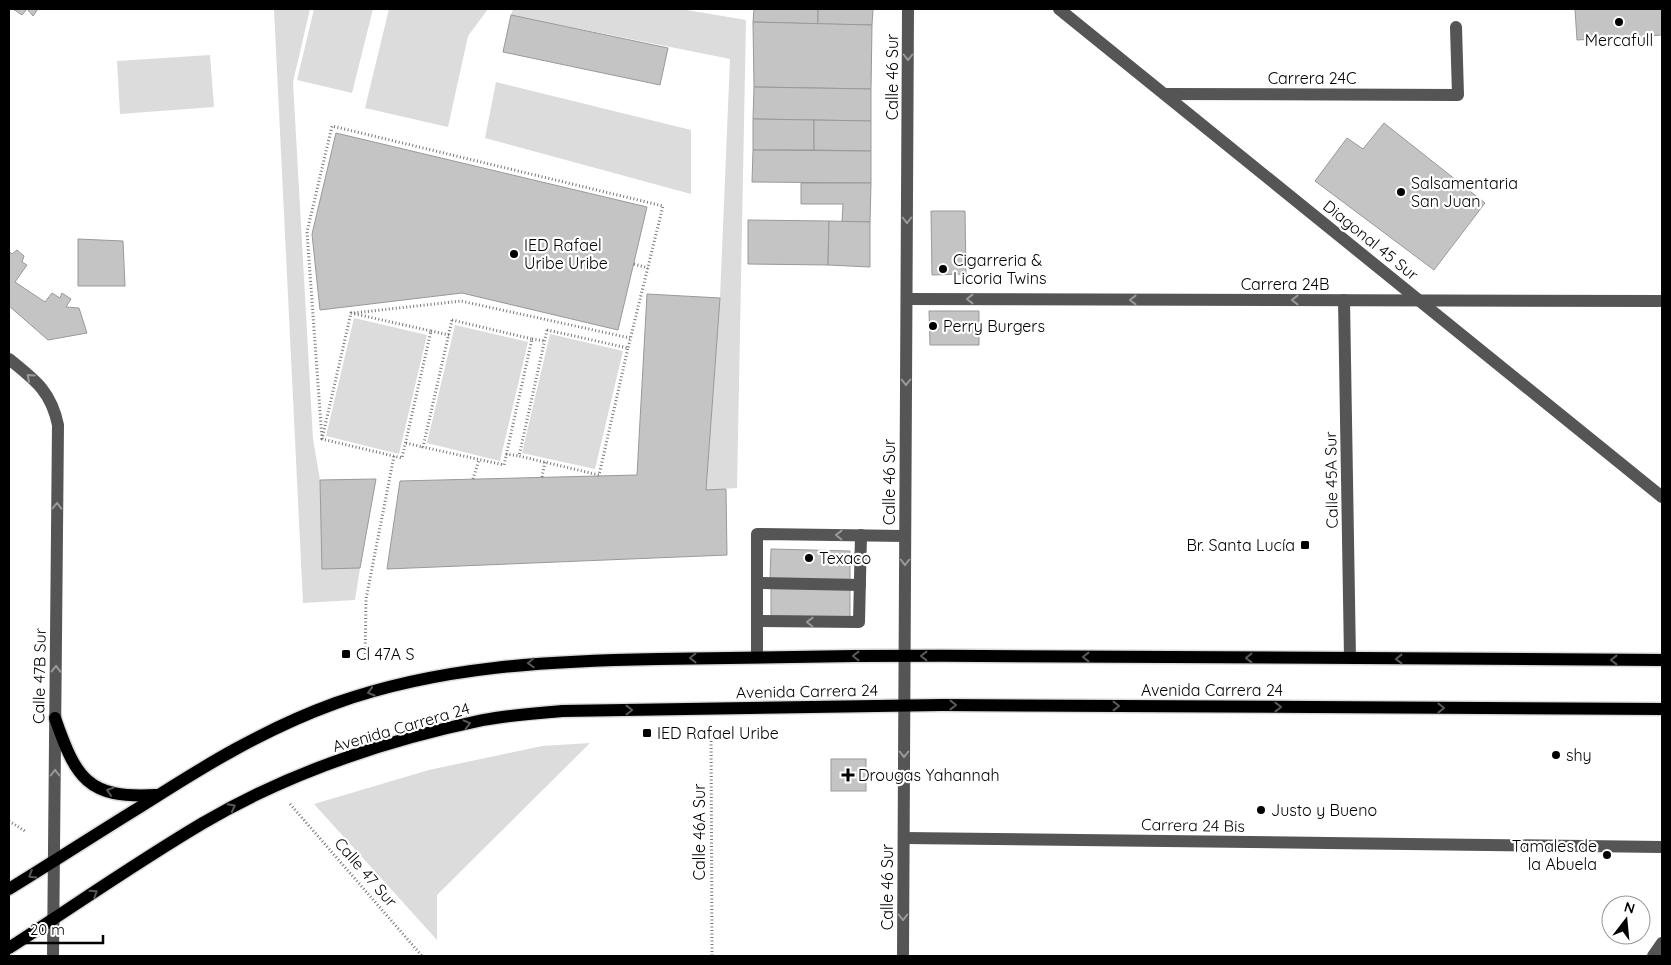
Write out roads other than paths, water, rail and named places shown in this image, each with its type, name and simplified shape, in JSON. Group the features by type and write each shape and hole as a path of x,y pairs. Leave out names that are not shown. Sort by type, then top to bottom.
{"main road":[{"name":"Avenida Carrera 24","path":"9,889 230,750 275,727 338,702 400,684 460,671 524,664 599,660 757,657 1662,660"},
{"name":"Avenida Carrera 24","path":"9,948 166,846 240,802 275,786 380,747 484,720 525,714 562,711 904,706 1662,709"},
{"path":"55,718 71,761 89,782 115,794 158,795"}],"street":[{"name":"Calle 46 Sur","path":"903,956 908,9"},
{"name":"Diagonal 45 Sur","path":"1059,9 1662,497"},
{"name":"Carrera 24C","path":"1165,94 1458,95 1456,27"},
{"name":"Carrera 24B","path":"907,299 1662,301"},
{"name":"Calle 45A Sur","path":"1344,300 1350,658"},
{"name":"Calle 47B Sur","path":"9,359 30,376 49,397 55,412 58,438 53,956"},
{"path":"757,657 757,534 905,536"},
{"path":"757,621 859,622 861,535"},
{"path":"757,583 860,585"},
{"name":"Carrera 24 Bis","path":"904,838 1662,846"},
{"path":"1653,956 1662,943"}],"place":[{"name":"Mercafull","path":"1619,22"},
{"name":"Salsamentaria San Juan","path":"1401,192"},
{"name":"IED Rafael Uribe Uribe","path":"514,254"},
{"name":"Cigarreria & Licoria Twins","path":"943,269"},
{"name":"Perry Burgers","path":"933,326"},
{"name":"Br. Santa Lucía","path":"1305,545"},
{"name":"Texaco","path":"809,558"},
{"name":"Cl 47A S","path":"346,654"},
{"name":"IED Rafael Uribe","path":"647,733"},
{"name":"shy","path":"1556,755"},
{"name":"Drougas Yahannah","path":"848,775"},
{"name":"Justo y Bueno","path":"1261,810"},
{"name":"Tamales de la Abuela","path":"1607,855"}]}
